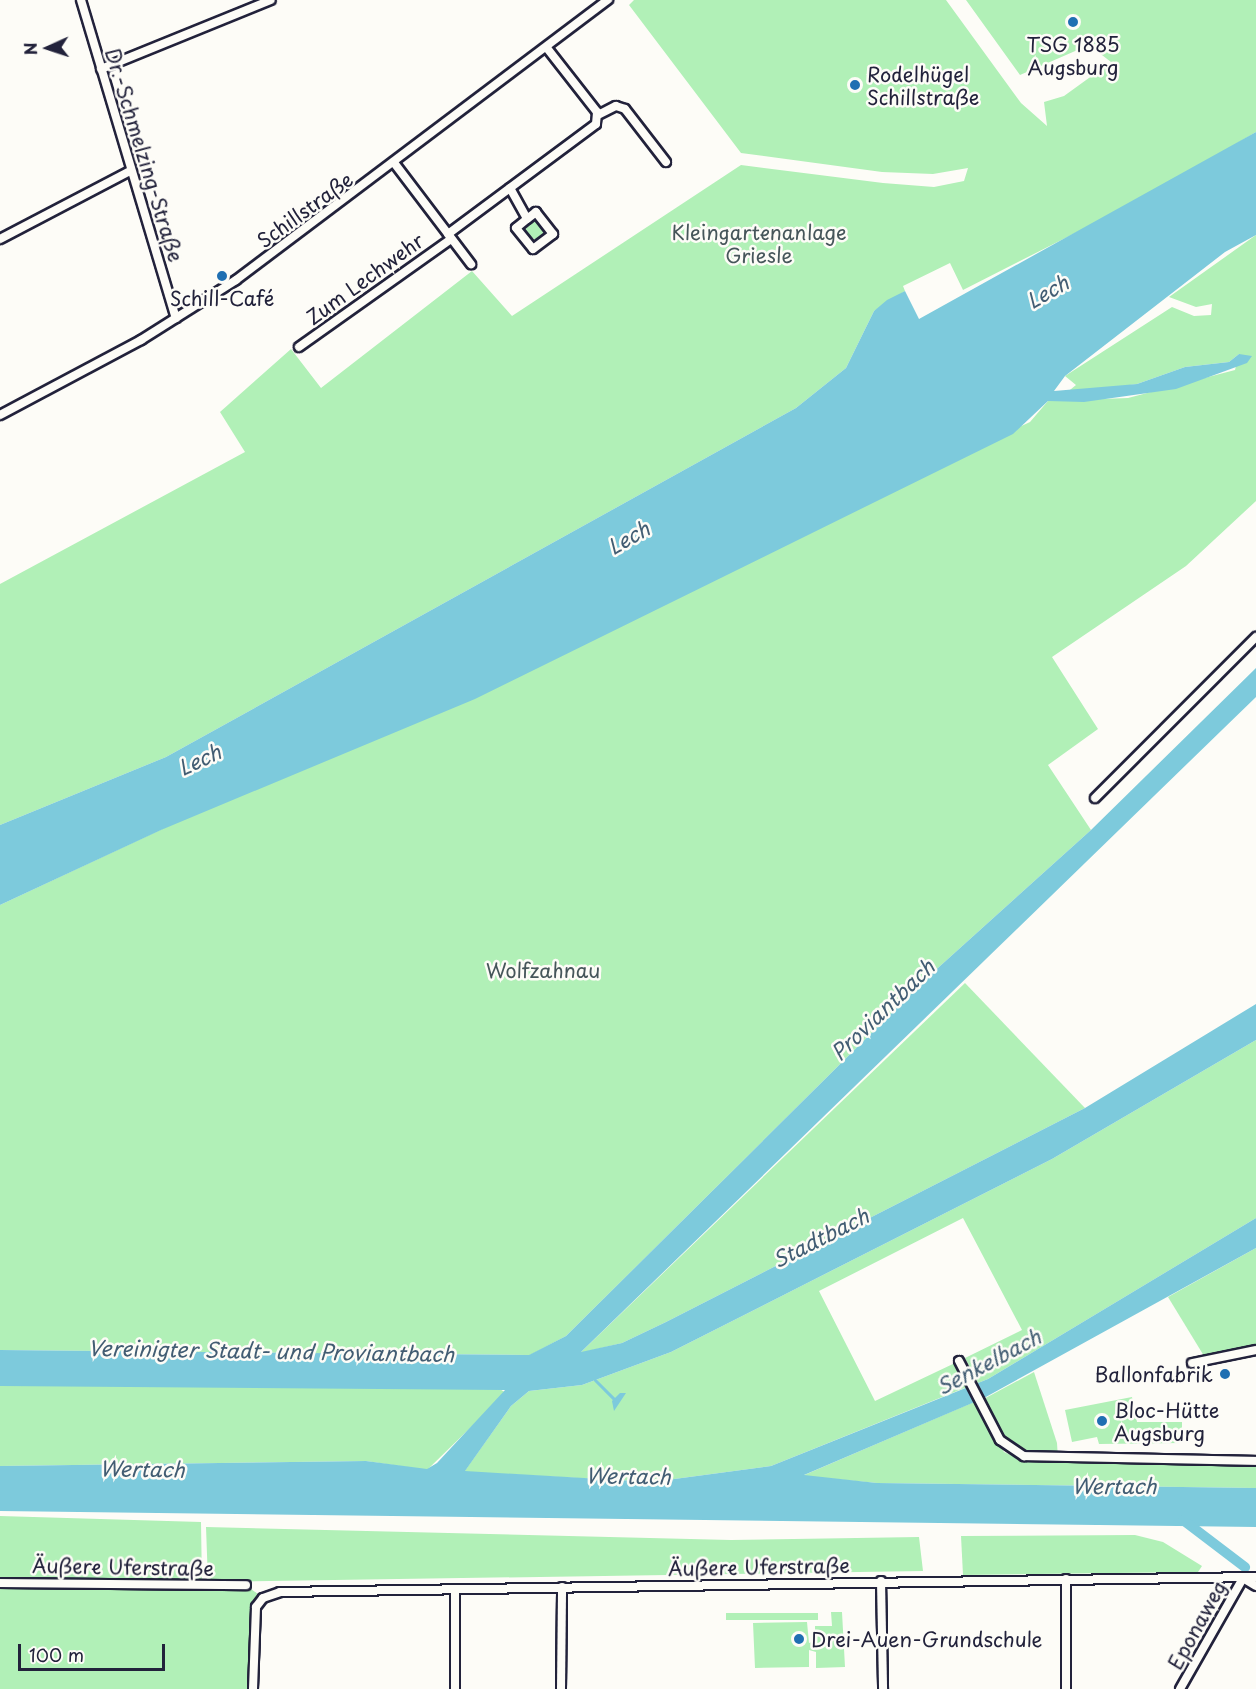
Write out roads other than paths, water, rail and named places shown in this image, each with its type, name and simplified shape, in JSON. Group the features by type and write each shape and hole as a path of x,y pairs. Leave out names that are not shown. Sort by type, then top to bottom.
{"street":[{"name":"Dr.-Schmelzing-Straße","path":"81,0 130,171 176,318"},
{"path":"101,69 271,0"},
{"name":"Schillstraße","path":"0,415 176,318 279,251 547,48 604,1"},
{"path":"450,236 596,124 598,115 547,48"},
{"path":"598,115 616,106 625,109 666,162"},
{"name":"Zum Lechwehr","path":"395,164 471,264"},
{"path":"0,239 130,171"},
{"path":"510,188 526,217"},
{"path":"536,212 553,234 533,249 516,228 526,217 536,212"},
{"name":"Zum Lechwehr","path":"299,347 450,236"},
{"path":"1095,798 1256,637"},
{"path":"1192,1363 1256,1350"},
{"path":"959,1361 1007,1449 1024,1456 1256,1461"},
{"name":"Äußere Uferstraße","path":"253,1689 254,1619 263,1598 280,1592 1256,1577"},
{"path":"1243,1578 1256,1586"},
{"name":"Eponaweg","path":"1180,1689 1243,1578"},
{"path":"1066,1579 1066,1689"},
{"path":"881,1581 883,1689"},
{"name":"Äußere Uferstraße","path":"0,1583 246,1585"},
{"path":"561,1689 562,1587"},
{"path":"455,1590 455,1689"}],"water":[{"name":"Lech","path":"1256,132 1256,235 1225,252 1065,376 1054,391 1137,384 1185,367 1229,362 1239,354 1252,356 1247,363 1176,389 1084,402 1048,401 1013,434 475,699 161,830 0,905 0,825 166,757 796,408 846,368 874,311 887,300 905,291 919,319"},
{"name":"Wertach","path":"1256,668 1256,697 581,1352 622,1343 666,1322 1085,1108 1256,1004 1256,1040 1052,1159 671,1352 582,1385 529,1391 511,1406 465,1471 652,1482 771,1466 988,1379 1256,1218 1256,1248 984,1398 804,1475 877,1483 1256,1488 1256,1527 0,1511 0,1466 366,1461 427,1469 437,1463 505,1390 0,1386 0,1350 529,1355 566,1336 929,976 1091,830"},
{"path":"620,1393 626,1393 614,1411 612,1401"}],"waterway":[{"path":"595,1380 614,1399"},
{"path":"1183,1520 1245,1567"}],"place":[{"name":"TSG 1885 Augsburg","path":"1073,22"},
{"name":"Rodelhügel Schillstraße","path":"855,85"},
{"name":"Schill-Café","path":"222,276"},
{"name":"Ballonfabrik","path":"1225,1374"},
{"name":"Bloc-Hütte Augsburg","path":"1102,1421"},
{"name":"Drei-Auen-Grundschule","path":"799,1639"}],"park label":[{"name":"Kleingartenanlage Griesle","path":"759,244"},
{"name":"Wolfzahnau","path":"543,970"}],"water label":[{"name":"Proviantbach","path":"882,1009"},
{"name":"Stadtbach","path":"820,1237"},
{"name":"Vereinigter Stadt- und Proviantbach","path":"271,1350"},
{"name":"Senkelbach","path":"988,1361"}]}
